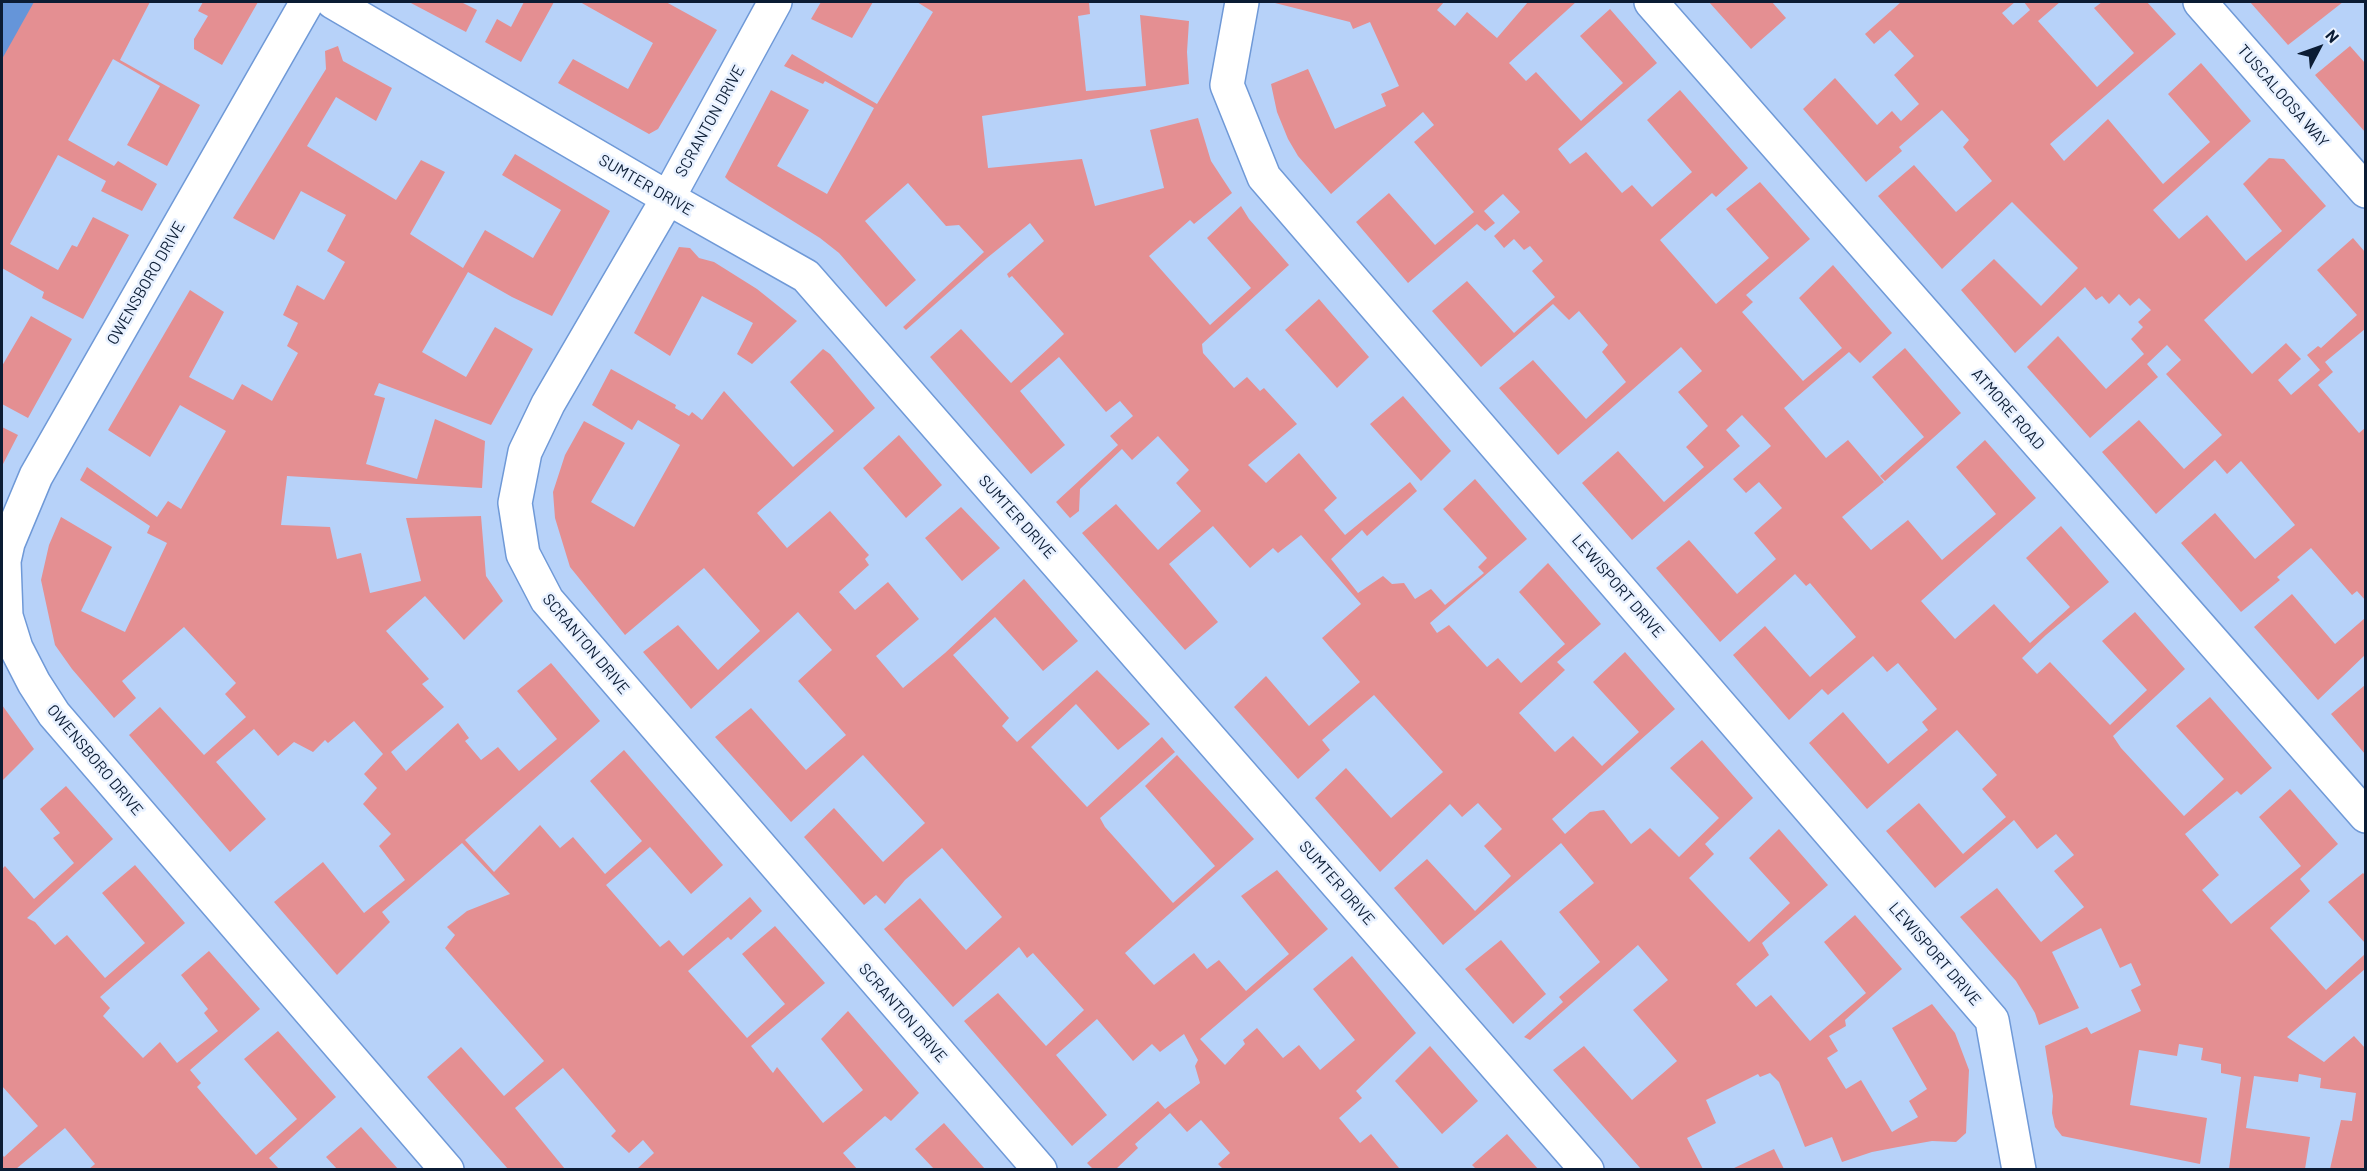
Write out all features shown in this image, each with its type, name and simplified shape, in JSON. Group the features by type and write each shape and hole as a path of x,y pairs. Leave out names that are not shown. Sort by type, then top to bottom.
{"street":[{"name":"OWENSBORO DRIVE","path":"307,2 36,476 8,543 4,561 6,616 16,648 34,683 54,714 447,1170"},
{"name":"SUMTER DRIVE","path":"333,2 806,276 1587,1170"},
{"name":"SCRANTON DRIVE","path":"775,2 668,198 553,395 525,452 515,503 523,554 547,600 1040,1170"},
{"name":"LEWISPORT DRIVE","path":"1242,2 1227,85 1264,177 1992,1020 2019,1170"},
{"name":"ATMORE ROAD","path":"1651,2 2366,816"},
{"name":"TUSCALOOSA WAY","path":"2200,2 2366,191"}],"shaded area":[{"path":"2,2 150,2 120,60 200,105 167,166 127,145 160,86 113,59 68,140 114,166 118,161 157,184 142,211 101,191 106,181 58,155 10,244 58,270 72,245 77,247 93,217 129,235 83,319 42,298 44,292 2,268"},
{"path":"203,2 258,2 222,65 194,49 194,39 208,16 198,11"},
{"path":"409,2 461,2 477,10 466,32"},
{"path":"524,2 554,2 521,62 485,42 497,19 511,27"},
{"path":"580,2 666,2 717,30 658,129 649,134 558,83 573,59 628,89 653,43"},
{"path":"821,2 873,2 852,38 811,19"},
{"path":"917,2 1089,2 1090,14 1078,16 1086,91 1146,86 1140,15 1189,21 1187,52 1189,84 982,116 988,168 1082,159 1095,206 1164,188 1150,130 1198,118 1211,161 1232,193 1194,224 1190,220 1149,256 1210,325 1251,288 1207,238 1241,206 1249,219 1289,265 1202,344 1203,353 1234,388 1247,377 1260,391 1264,388 1297,424 1248,465 1266,483 1299,453 1337,498 1324,510 1345,535 1410,482 1417,491 1367,536 1362,530 1331,559 1358,593 1383,576 1392,584 1404,583 1415,599 1431,589 1445,605 1484,573 1478,567 1487,558 1443,509 1475,479 1527,539 1430,623 1437,633 1449,625 1487,667 1498,658 1521,683 1565,644 1519,592 1548,563 1601,624 1557,662 1565,670 1519,713 1555,752 1573,736 1602,766 1639,732 1593,682 1625,652 1675,709 1552,819 1565,834 1590,812 1604,810 1631,844 1650,828 1679,857 1719,818 1670,768 1702,740 1753,798 1705,844 1714,854 1689,878 1749,942 1790,903 1749,858 1779,829 1828,885 1762,943 1769,955 1736,984 1756,1007 1771,995 1810,1041 1866,993 1824,942 1855,915 1902,969 1845,1020 1846,1026 1829,1036 1838,1051 1827,1058 1846,1089 1861,1080 1892,1132 1918,1117 1909,1101 1927,1089 1892,1028 1932,1004 1955,1033 1969,1070 1966,1133 1956,1142 1932,1141 1872,1152 1842,1162 1832,1137 1805,1147 1779,1082 1770,1073 1760,1077 1758,1074 1706,1100 1716,1123 1687,1138 1703,1169 1641,1169 1553,1070 1584,1046 1632,1100 1677,1061 1633,1010 1668,980 1638,945 1530,1040 1524,1037 1563,1002 1559,997 1600,962 1559,912 1594,883 1561,843 1443,945 1394,888 1427,859 1475,911 1511,876 1484,846 1502,829 1478,803 1462,817 1450,804 1380,872 1315,798 1346,768 1391,818 1443,772 1374,695 1322,740 1330,750 1298,779 1234,707 1266,676 1309,726 1360,682 1322,638 1361,604 1301,535 1278,553 1273,548 1250,568 1213,526 1169,564 1218,622 1185,650 1082,533 1116,504 1158,550 1201,511 1176,483 1189,470 1158,436 1132,460 1122,449 1080,489 1079,511 1070,518 1056,502 1118,445 1110,436 1133,416 1120,401 1106,412 1059,357 1020,391 1065,445 1031,474 930,357 961,329 1011,383 1064,334 1012,276 1009,278 1007,274 1044,241 1030,223 906,330 903,327 984,252 959,225 946,226 908,183 865,221 916,280 886,307 839,253 820,238 725,177 771,90 809,110 777,166 827,194 874,108 825,81 823,84 784,66 792,54 877,104 933,12"},
{"path":"1271,2 1444,2 1437,10 1455,26 1467,12 1497,38 1528,2 1576,2 1509,63 1526,81 1536,72 1581,121 1623,83 1580,36 1610,9 1657,63 1558,149 1570,164 1586,152 1622,193 1632,185 1652,207 1692,172 1647,120 1680,90 1748,168 1716,197 1712,193 1660,240 1716,304 1769,258 1726,209 1760,182 1810,239 1746,295 1753,302 1742,312 1803,381 1842,348 1799,298 1833,265 1892,333 1860,363 1849,352 1784,408 1826,458 1848,440 1884,482 1842,517 1871,550 1908,520 1942,560 1996,514 1956,467 1985,440 2036,498 1921,601 1955,639 1994,604 2030,643 2070,607 2026,558 2061,526 2109,582 2022,658 2037,674 2050,662 2110,725 2147,690 2102,641 2135,612 2185,669 2113,736 2121,748 2184,816 2224,779 2176,726 2210,697 2272,768 2241,795 2237,791 2185,834 2219,875 2202,890 2231,924 2301,866 2259,817 2290,789 2338,844 2300,879 2310,891 2270,928 2326,990 2365,954 2365,969 2287,1037 2324,1062 2354,1036 2365,1048 2365,1169 2330,1169 2341,1120 2352,1121 2356,1093 2320,1088 2321,1078 2299,1074 2298,1082 2254,1076 2246,1128 2310,1137 2305,1169 2229,1169 2241,1077 2221,1073 2221,1064 2201,1060 2203,1048 2179,1044 2177,1056 2139,1050 2130,1105 2207,1118 2200,1164 2062,1136 2055,1127 2052,1113 2053,1096 2045,1046 2087,1027 2091,1034 2141,1011 2131,990 2141,985 2131,963 2120,968 2101,928 2052,952 2079,1008 2039,1025 2035,1013 2016,981 1960,917 1997,888 2041,942 2084,907 2054,871 2074,855 2056,834 2037,849 2014,820 1935,888 1886,831 1919,803 1963,854 2006,817 1982,789 1997,775 1957,730 1867,809 1809,743 1843,712 1888,764 1928,730 1922,722 1937,709 1898,663 1887,672 1873,656 1828,695 1822,689 1789,720 1733,655 1765,626 1810,677 1856,637 1810,583 1806,586 1795,574 1720,642 1656,568 1689,540 1737,594 1776,559 1754,533 1782,508 1759,482 1746,493 1733,479 1771,446 1742,415 1726,430 1740,446 1632,540 1582,483 1618,451 1664,502 1704,467 1686,447 1708,426 1678,392 1702,371 1681,347 1558,455 1499,388 1533,360 1586,419 1626,382 1602,352 1608,345 1579,311 1569,320 1553,304 1481,367 1432,311 1467,281 1514,333 1555,297 1532,271 1543,261 1530,246 1524,250 1514,239 1504,248 1494,236 1520,212 1503,194 1484,211 1495,223 1485,231 1477,224 1408,283 1356,222 1389,193 1435,245 1474,212 1414,142 1434,125 1423,112 1331,194 1298,156 1288,139 1277,112 1271,84 1308,69 1335,129 1386,106 1381,94 1399,86 1370,22 1353,29 1350,22"},
{"path":"1709,2 1772,2 1786,18 1751,49"},
{"path":"1901,2 2015,2 2002,13 2013,25 2030,10 2024,2 2060,2 2038,21 2097,87 2134,53 2094,8 2102,2 2147,2 2176,34 2050,144 2064,161 2108,119 2163,184 2210,142 2168,94 2201,63 2251,121 2153,210 2179,239 2207,215 2246,261 2282,231 2243,184 2269,158 2284,159 2326,206 2204,320 2252,374 2286,343 2301,359 2278,380 2291,395 2320,370 2307,355 2318,346 2321,348 2357,315 2317,270 2353,238 2365,252 2365,329 2325,362 2333,372 2318,385 2359,433 2365,428 2365,600 2357,591 2352,595 2311,548 2277,577 2280,580 2241,612 2181,543 2215,513 2255,559 2295,525 2241,461 2227,474 2215,460 2156,514 2102,452 2139,420 2184,469 2222,435 2166,374 2181,360 2167,345 2147,364 2158,377 2090,438 2027,367 2058,336 2106,389 2144,354 2131,339 2143,327 2138,322 2151,310 2139,298 2130,306 2119,294 2109,304 2102,296 2096,300 2085,287 2015,353 1961,290 1994,259 2041,306 2078,268 2012,202 1942,269 1878,196 1914,165 1956,212 1992,181 1963,147 1969,140 1942,110 1899,147 1902,151 1866,182 1803,109 1835,78 1877,125 1892,111 1901,121 1919,104 1894,75 1914,56 1890,30 1874,44 1865,34"},
{"path":"2250,2 2343,2 2288,45"},
{"path":"338,46 343,61 392,88 376,121 336,97 307,146 396,200 421,160 445,172 410,234 463,268 485,230 533,258 561,210 502,175 515,154 610,211 552,316 468,272 422,352 466,377 495,327 533,349 491,425 379,383 374,395 385,398 366,464 417,479 435,419 485,441 482,488 287,476 281,525 330,527 337,559 361,553 370,593 421,581 406,518 481,516 486,576 503,601 464,640 425,596 386,631 429,679 422,684 444,707 391,752 406,771 458,723 469,738 465,741 481,760 498,747 519,771 557,739 517,691 551,663 600,721 465,840 494,872 540,825 560,848 573,837 605,874 642,841 590,781 624,750 723,865 691,894 650,847 606,885 660,947 669,940 683,956 750,897 762,911 731,940 728,937 688,971 747,1038 785,1004 742,954 775,926 825,983 751,1046 773,1073 777,1067 823,1123 863,1090 821,1039 848,1011 919,1093 891,1121 885,1116 843,1153 857,1169 637,1169 654,1153 643,1140 629,1153 611,1136 616,1131 563,1068 515,1108 565,1169 508,1169 427,1077 461,1047 504,1096 544,1061 445,948 455,935 447,927 467,911 510,894 462,843 382,912 390,922 337,975 274,902 323,862 364,913 405,880 379,846 391,834 363,804 377,788 364,774 383,754 354,721 328,743 325,740 313,752 294,742 278,756 254,729 216,762 266,819 230,852 129,735 160,707 204,755 246,717 225,694 236,683 184,627 122,681 136,698 114,718 72,669 55,645 41,580 49,545 61,517 112,547 81,611 125,632 167,543 147,533 150,526 80,480 87,467 157,517 168,501 181,509 226,431 180,405 150,457 108,430 190,290 224,312 189,377 233,400 242,384 272,401 298,353 287,346 298,323 283,315 297,285 324,300 345,262 327,251 346,215 301,191 274,240 233,218 326,69 325,51"},
{"path":"2350,46 2365,63 2365,132 2315,75"},
{"path":"679,247 690,248 699,258 714,262 757,289 797,321 752,364 737,354 753,323 702,296 670,356 634,333"},
{"path":"1319,299 1369,357 1337,388 1285,330"},
{"path":"31,316 72,339 28,418 2,404 2,366"},
{"path":"1905,348 1961,413 1885,481 1880,476 1924,437 1872,377"},
{"path":"823,349 830,354 875,408 757,513 787,548 830,511 869,555 865,559 869,565 839,592 855,610 888,582 919,619 876,656 903,688 945,653 1024,579 1078,641 1043,671 995,617 953,655 1009,718 1002,726 1017,742 1097,670 1150,724 1118,750 1076,704 1031,747 1087,807 1162,737 1175,752 1100,818 1105,827 1173,903 1215,866 1145,786 1177,755 1254,839 1125,953 1154,985 1194,953 1207,969 1219,960 1246,991 1289,954 1241,896 1277,870 1328,929 1200,1039 1225,1065 1245,1044 1243,1040 1257,1028 1283,1058 1299,1045 1320,1070 1355,1040 1313,989 1352,956 1416,1033 1356,1091 1362,1098 1339,1118 1360,1143 1371,1134 1398,1169 1223,1169 1218,1164 1230,1153 1201,1120 1187,1132 1170,1113 1135,1144 1138,1148 1116,1169 1093,1169 1087,1163 1158,1101 1165,1109 1200,1083 1195,1066 1198,1060 1184,1034 1160,1052 1152,1044 1133,1061 1097,1019 1056,1055 1107,1115 1072,1146 964,1021 998,993 1046,1046 1084,1010 1033,953 1027,958 1019,947 953,1007 884,929 920,898 966,950 1002,917 942,848 905,880 885,904 876,895 864,905 804,837 834,808 883,862 925,823 863,755 791,822 715,737 751,708 806,770 846,735 798,681 832,650 798,612 691,709 643,652 678,625 718,670 760,631 704,568 625,635 570,567 555,518 553,492 565,455 584,421 625,443 591,502 634,527 680,445 638,420 632,430 592,405 611,369 676,405 675,408 689,416 692,412 702,420 724,391 793,467 834,431 790,382"},
{"path":"1403,396 1451,451 1421,481 1370,424"},
{"path":"2,427 18,435 2,466"},
{"path":"899,435 942,485 906,518 863,468"},
{"path":"961,507 1000,548 962,581 925,538"},
{"path":"2292,594 2335,644 2365,618 2365,655 2318,700 2254,627"},
{"path":"2365,685 2365,754 2331,714"},
{"path":"2,705 34,749 2,781"},
{"path":"66,786 113,839 27,918 35,922 55,945 67,935 105,978 145,943 102,893 135,865 185,923 100,997 110,1008 103,1016 143,1058 160,1042 177,1063 218,1031 204,1013 208,1009 181,975 209,951 260,1009 190,1070 201,1083 197,1087 220,1114 256,1155 297,1119 244,1059 278,1031 336,1097 269,1158 279,1169 89,1169 95,1164 65,1128 16,1169 2,1169 2,1154 4,1157 38,1126 2,1086 2,869 5,866 34,899 74,863 53,838 60,833 40,809"},
{"path":"2363,873 2366,876 2365,943 2328,902"},
{"path":"1501,940 1546,994 1513,1024 1465,969"},
{"path":"1430,1046 1478,1101 1442,1134 1395,1081"},
{"path":"944,1123 985,1169 934,1169 915,1149"},
{"path":"361,1127 398,1169 337,1169 326,1157"},
{"path":"1507,1134 1538,1169 1476,1169 1472,1165"},
{"path":"1774,1149 1784,1169 1732,1169"}],"water":[{"path":"2,2 34,2 2,59"}]}
